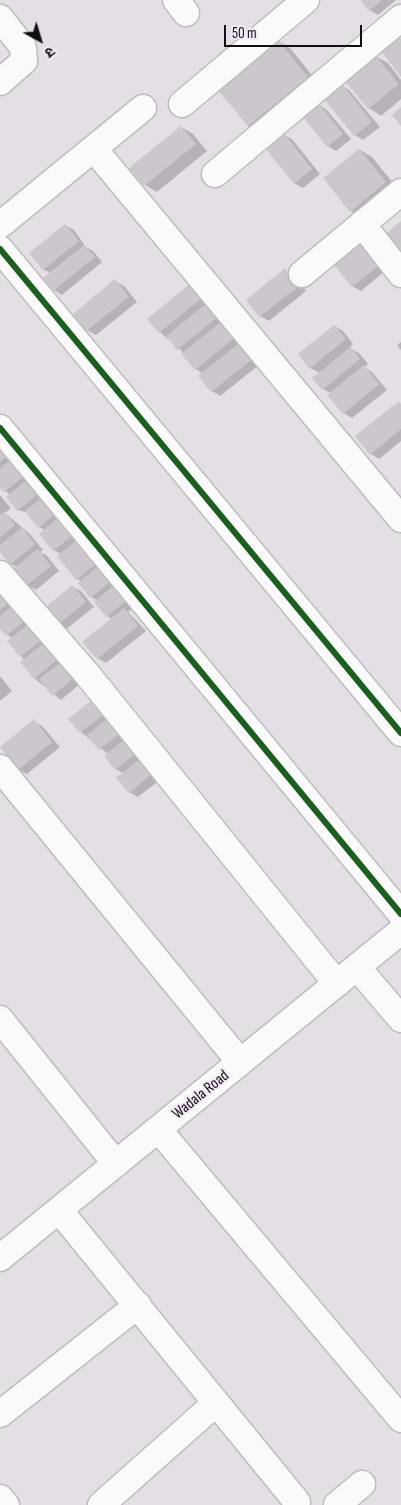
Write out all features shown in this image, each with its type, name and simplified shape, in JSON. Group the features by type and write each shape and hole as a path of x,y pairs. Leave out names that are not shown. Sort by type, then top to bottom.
{"street":[{"path":"182,104 306,0"},
{"path":"0,18 23,47 24,53 24,61 0,82"},
{"path":"215,174 401,18"},
{"path":"0,225 143,108"},
{"path":"94,149 401,519"},
{"path":"302,274 401,192"},
{"path":"362,224 401,274"},
{"path":"0,249 401,733"},
{"path":"0,428 401,914"},
{"path":"0,574 88,674 337,984"},
{"path":"0,768 240,1062"},
{"name":"Wadala Road","path":"0,1258 401,931"},
{"path":"358,967 401,1019"},
{"path":"0,1019 116,1164"},
{"path":"158,1129 401,1419"},
{"path":"58,1210 138,1305 297,1502"},
{"path":"0,1414 138,1305"},
{"path":"101,1505 216,1403"},
{"path":"337,1505 362,1484"},
{"path":"0,1498 6,1505"}],"building":[{"path":"360,0 382,0 369,11"},
{"path":"399,36 401,39 401,77 381,51"},
{"path":"278,40 308,77 248,126 217,89"},
{"path":"375,55 399,84 368,109 344,80"},
{"path":"341,83 372,122 354,136 323,98"},
{"path":"319,104 343,134 327,147 303,117"},
{"path":"401,107 401,126 392,115"},
{"path":"181,126 196,144 144,186 129,168"},
{"path":"284,133 312,169 294,184 265,148"},
{"path":"359,149 386,182 350,212 323,178"},
{"path":"401,221 401,253 386,234"},
{"path":"65,224 79,241 43,270 29,253"},
{"path":"363,239 382,263 352,287 333,264"},
{"path":"84,245 95,257 53,291 43,278"},
{"path":"285,268 299,286 259,317 246,300"},
{"path":"115,279 129,297 86,331 73,314"},
{"path":"192,282 204,296 159,333 147,319"},
{"path":"208,302 219,316 177,350 166,336"},
{"path":"221,322 234,338 195,370 181,354"},
{"path":"334,325 346,339 309,369 298,354"},
{"path":"238,344 251,360 211,392 198,376"},
{"path":"351,347 360,359 322,390 312,378"},
{"path":"364,365 379,384 343,414 327,395"},
{"path":"399,401 401,404 401,429 370,455 355,436"},
{"path":"0,442 9,454 0,462"},
{"path":"11,459 24,476 4,492 0,488 0,469"},
{"path":"29,478 40,492 17,511 6,497"},
{"path":"41,498 55,514 38,528 25,511"},
{"path":"4,511 15,525 0,537 0,515"},
{"path":"60,516 74,534 53,551 39,534"},
{"path":"22,527 35,544 10,565 0,552 0,545"},
{"path":"78,539 97,563 76,580 57,556"},
{"path":"38,549 51,566 26,586 13,569"},
{"path":"101,564 113,579 90,598 78,583"},
{"path":"118,582 131,597 106,617 94,602"},
{"path":"72,585 86,602 56,626 42,610"},
{"path":"0,591 9,602 0,610"},
{"path":"15,604 27,619 6,636 0,629 0,616"},
{"path":"124,608 138,626 97,659 82,642"},
{"path":"30,623 43,639 20,657 7,641"},
{"path":"44,643 58,659 34,679 20,662"},
{"path":"61,662 74,678 52,696 39,679"},
{"path":"92,700 104,714 80,733 68,719"},
{"path":"34,719 52,742 18,770 0,747"},
{"path":"107,719 119,734 99,750 87,735"},
{"path":"124,740 135,754 115,770 104,756"},
{"path":"141,758 153,773 129,793 116,778"}],"cycle path":[{"path":"0,249 401,733"},
{"path":"0,428 401,914"}]}
